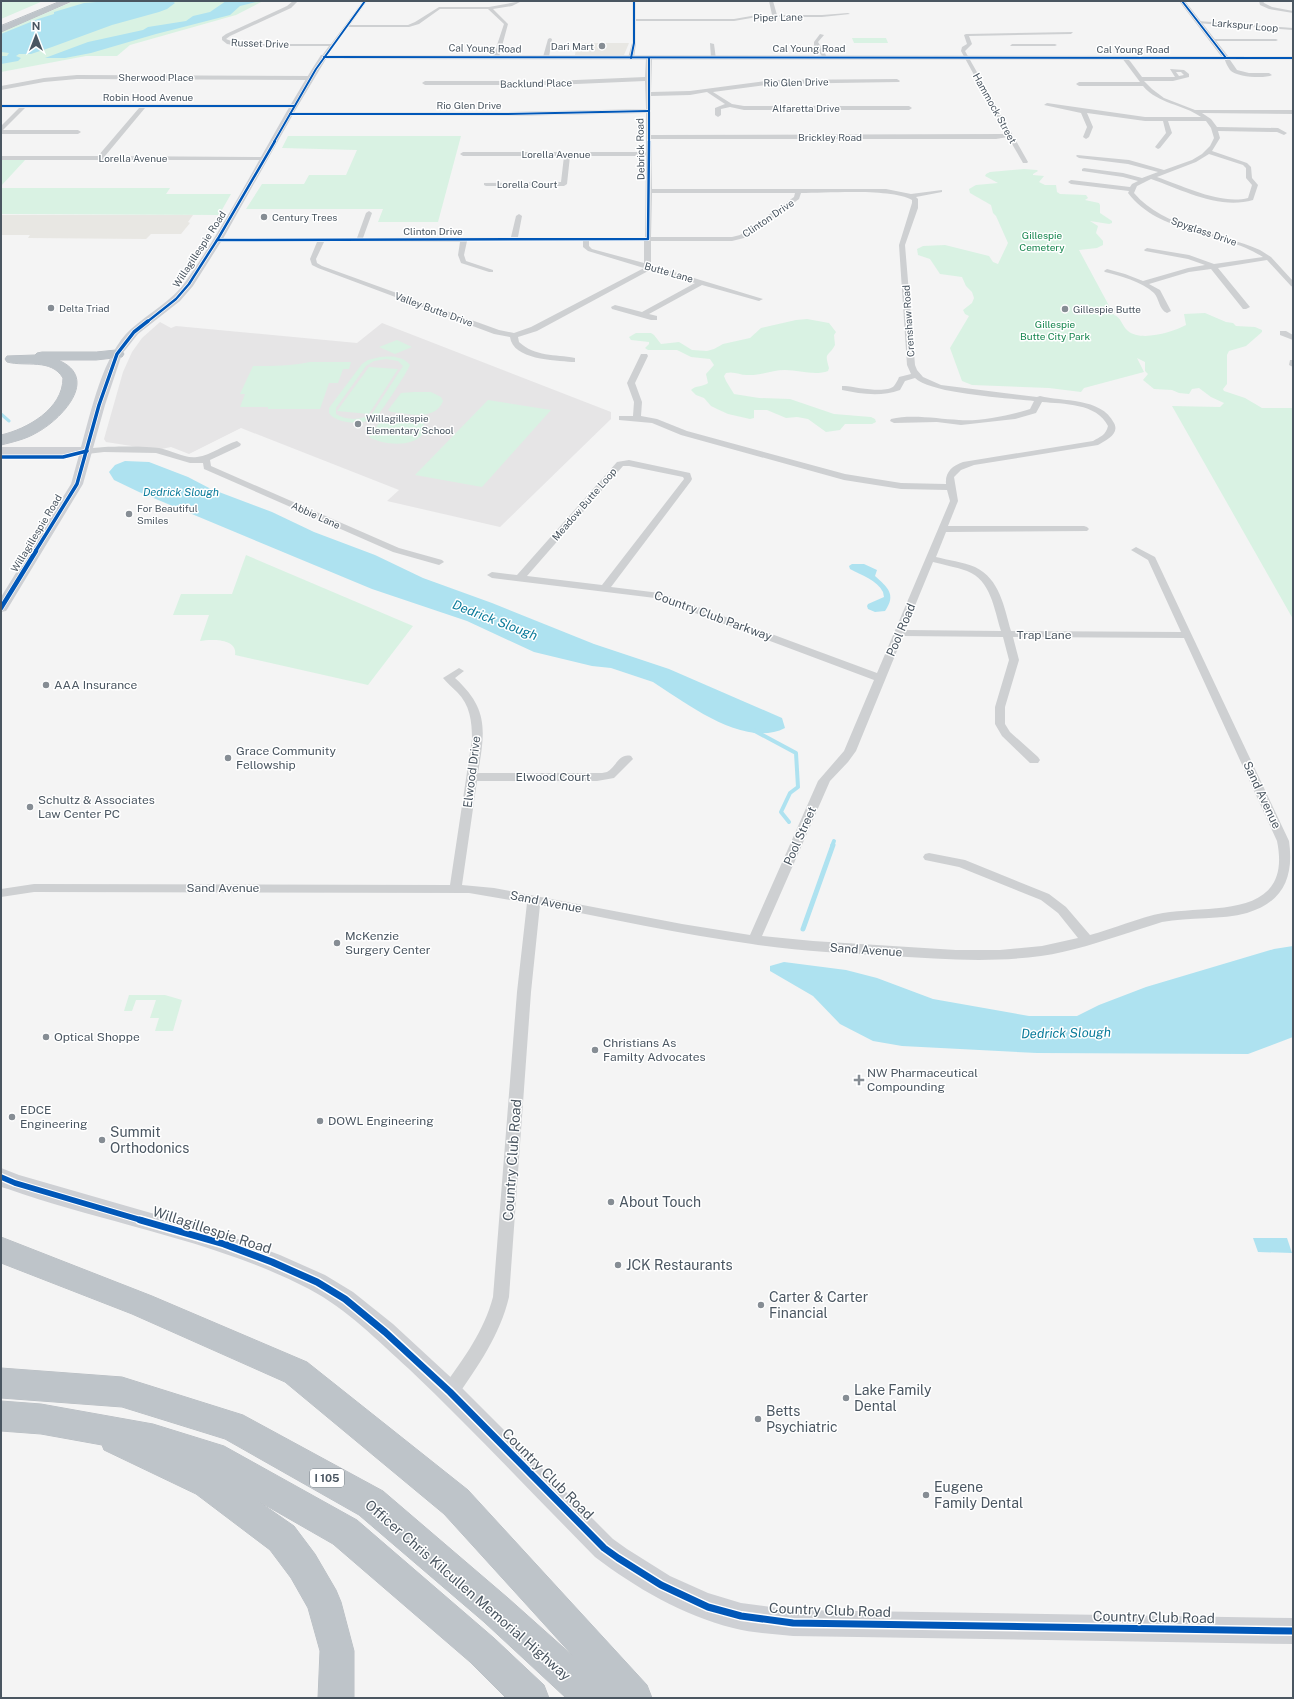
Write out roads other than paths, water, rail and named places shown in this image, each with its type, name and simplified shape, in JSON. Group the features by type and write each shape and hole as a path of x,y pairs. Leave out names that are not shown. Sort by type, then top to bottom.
{"highway":[{"path":"1,24 55,1"},
{"path":"1,29 68,1"},
{"path":"5,356 96,356 117,354"},
{"path":"1,440 25,433 45,421 59,408 70,384 70,377 66,370 54,364 35,359 5,356"},
{"path":"1,1250 142,1305 296,1372 456,1502 634,1698"},
{"name":"Officer Chris Kilcullen Memorial Highway","path":"1,1383 122,1392 232,1426 370,1503 496,1610 592,1698"},
{"path":"1,1416 41,1419 153,1439 214,1457 345,1532 482,1650 531,1698"},
{"path":"94,1428 146,1455 207,1483 282,1538 303,1566 324,1602 338,1651 336,1698"}],"main road":[{"path":"1182,1 1226,58"},
{"name":"Cal Young Road","path":"324,57 1293,58"},
{"name":"Willagillespie Road","path":"1,608 77,484 99,405 117,354 134,332 180,295 217,240 324,57"},
{"path":"1,451 87,451"},
{"name":"Willagillespie Road","path":"1,1177 14,1183 224,1244 272,1262 317,1282 345,1299 385,1332 450,1392"},
{"name":"Country Club Road","path":"450,1392 604,1548 628,1567 658,1584 683,1596 724,1612 766,1620 794,1623 1293,1631"}],"street":[{"name":"Russet Drive","path":"296,1 290,7 228,35 224,38 224,40 229,43 239,45 333,45"},
{"name":"Willagillespie Road","path":"324,57 365,1"},
{"path":"450,8 453,1"},
{"path":"347,26 412,25 418,23 437,9 490,8 510,5 520,1"},
{"path":"631,58 634,43 634,1"},
{"path":"771,1 775,16"},
{"name":"Larkspur Loop","path":"1261,1 1262,4 1268,7 1293,12"},
{"path":"490,8 506,24 496,57"},
{"name":"Piper Lane","path":"634,20 734,20 754,17 848,14"},
{"path":"707,20 708,28"},
{"name":"Larkspur Loop","path":"1198,22 1293,29"},
{"path":"967,57 963,49 970,43 966,35 1025,33 1071,34"},
{"path":"1025,33 1033,45"},
{"path":"822,34 816,42 816,45 821,50 824,57"},
{"path":"546,58 550,39"},
{"path":"1211,40 1276,40"},
{"path":"712,44 714,58"},
{"path":"1012,45 1055,45"},
{"name":"Hammock Street","path":"967,57 1025,162"},
{"name":"Debrick Road","path":"648,266 649,58"},
{"path":"1071,182 1131,189 1142,180 1195,160 1208,152 1216,141 1215,129 1207,119 1196,111 1161,98 1153,93 1126,58"},
{"path":"1226,58 1232,68 1237,72 1253,75 1270,75"},
{"name":"Sherwood Place","path":"1,88 49,79 77,77 311,78"},
{"path":"1079,84 1143,82 1178,78"},
{"name":"Backlund Place","path":"425,83 553,84 603,80 648,80"},
{"name":"Rio Glen Drive","path":"648,94 678,94 778,81 897,81"},
{"name":"Alfaretta Drive","path":"708,91 730,105 750,108 909,108"},
{"path":"718,115 718,108 730,105"},
{"path":"1048,105 1085,112 1165,120 1207,119"},
{"name":"Robin Hood Avenue","path":"1,106 143,106 292,110"},
{"path":"1,129 24,106"},
{"path":"100,158 143,106"},
{"name":"Rio Glen Drive","path":"292,110 508,114 648,111"},
{"path":"1196,111 1293,112"},
{"path":"1085,112 1084,113 1090,126 1086,137"},
{"path":"1158,147 1169,133 1165,120"},
{"path":"1215,129 1278,130 1284,133"},
{"path":"1,132 78,132"},
{"name":"Brickley Road","path":"649,137 996,137 1006,136 1008,132"},
{"path":"1151,177 1217,199 1238,202 1251,199 1255,185 1249,178 1246,165 1228,157 1208,152"},
{"name":"Lorella Avenue","path":"464,154 649,154"},
{"name":"Lorella Court","path":"486,184 564,184 567,154"},
{"path":"1079,156 1128,162 1163,172"},
{"name":"Lorella Avenue","path":"1,158 264,158"},
{"path":"1084,170 1123,175 1142,180"},
{"name":"Spyglass Drive","path":"1131,189 1131,193 1136,200 1153,212 1189,228 1249,246 1268,258 1293,285"},
{"path":"649,191 891,192 911,196 940,192"},
{"name":"Clinton Drive","path":"217,240 726,240 742,237 797,198 798,191"},
{"name":"Crenshaw Road","path":"911,196 916,205 904,235 902,245 911,365 916,375"},
{"path":"359,240 369,214"},
{"path":"514,240 518,216"},
{"name":"Valley Butte Drive","path":"321,240 313,259 314,264 320,267 497,332 514,335"},
{"path":"464,240 461,255 463,262 491,271"},
{"name":"Butte Lane","path":"586,240 586,248 590,250 759,299"},
{"path":"1147,250 1189,257 1213,266 1246,307"},
{"path":"1143,283 1178,272 1268,258"},
{"path":"572,360 525,351 515,343 514,335 525,333 534,329 644,271 648,266"},
{"path":"1107,271 1123,275 1143,283 1157,292 1167,312"},
{"path":"643,315 702,282"},
{"path":"615,307 654,318"},
{"path":"1283,334 1293,338"},
{"path":"637,418 638,402 631,383 644,356"},
{"path":"845,388 870,391 890,391 897,388 902,379 916,375 924,381 945,388 1074,402 1091,408 1109,420 1112,426 1111,433 1105,439 1092,444 966,464 955,470 950,476 954,501 944,524 1084,529"},
{"path":"894,421 937,420 961,423 1015,417 1033,411 1040,398"},
{"path":"622,418 637,418 654,421 684,433 844,477 895,485 951,487"},
{"path":"87,451 104,449 157,450 190,460 212,457 237,444"},
{"name":"Abbie Lane","path":"201,459 207,461 207,467 389,547 406,554 439,562"},
{"name":"Meadow Butte Loop","path":"520,578 620,464 629,463 687,475 688,479 604,588"},
{"name":"Pool Road","path":"854,740 900,633 944,524"},
{"name":"Sand Avenue","path":"1,893 34,888 455,889 494,892 682,929 754,940 840,948 972,956 1025,953 1058,948 1087,941 1162,918 1245,909 1256,905 1271,895 1278,887 1286,872 1286,850 1280,832 1152,560 1148,556 1136,550"},
{"path":"930,558 963,566 978,572 987,579 992,587 1008,635 1014,664 1000,707 1000,724 1006,734 1034,760"},
{"name":"Country Club Parkway","path":"492,575 657,594 880,678"},
{"name":"Trap Lane","path":"900,633 1008,635 1188,635"},
{"name":"Elwood Drive","path":"455,889 477,738 477,718 473,707 467,697 448,678 459,671"},
{"name":"Pool Street","path":"754,940 824,781 830,771 848,754 854,740"},
{"name":"Elwood Court","path":"472,777 601,777 614,772 627,759"},
{"path":"929,857 961,863 1045,897 1062,910 1087,941"},
{"name":"Country Club Road","path":"450,1392 486,1339 494,1323 500,1303 524,992 534,900"}],"water":[{"path":"109,1 172,1 175,3 167,9 159,12 112,25 31,54 19,54 16,56 21,58 18,61 1,64 1,56 7,56 9,53 1,52 1,34 54,14 54,12 84,3"},
{"path":"226,1 260,1 240,6 230,15 91,53 65,58 45,58 88,42 143,30 148,27 186,21 193,16 210,12"},
{"name":"Dedrick Slough","path":"125,461 149,462 188,477 211,489 272,512 314,532 375,555 423,578 492,603 594,644 669,669 782,718 785,728 769,733 752,733 734,728 716,721 653,682 611,668 592,666 534,652 467,621 372,589 139,492 114,480 109,472 115,465"},
{"path":"852,564 864,564 877,570 875,576 887,587 890,595 889,605 885,611 875,612 868,609 868,604 884,597 883,592 873,581 850,569 849,566"},
{"path":"1293,946 1293,1037 1248,1054 1037,1053 902,1046 873,1041 840,1024 813,996 770,971 770,966 784,962 846,970 877,978 933,999 1029,1016 1077,1016 1099,1005 1146,987 1274,949"},
{"path":"1253,1238 1287,1238 1292,1253 1258,1252"}],"waterway":[{"name":"Dedrick Slough","path":"1,414 9,421"},
{"name":"Dedrick Slough","path":"753,730 796,753 798,787 790,793 781,812 789,822"},
{"name":"Dedrick Slough","path":"832,846 834,841"},
{"name":"Dedrick Slough","path":"803,929 833,845"}],"place":[{"name":"Dari Mart","path":"602,46"},
{"name":"Century Trees","path":"264,217"},
{"name":"Delta Triad","path":"51,308"},
{"name":"Gillespie Butte","path":"1065,309"},
{"name":"Willagillespie Elementary School","path":"358,424"},
{"name":"For Beautiful Smiles","path":"129,514"},
{"name":"AAA Insurance","path":"46,685"},
{"name":"Grace Community Fellowship","path":"228,758"},
{"name":"Schultz & Associates Law Center PC","path":"30,807"},
{"name":"McKenzie Surgery Center","path":"337,943"},
{"name":"Optical Shoppe","path":"46,1037"},
{"name":"Christians As Familty Advocates","path":"595,1050"},
{"name":"NW Pharmaceutical Compounding","path":"859,1080"},
{"name":"EDCE Engineering","path":"12,1117"},
{"name":"DOWL Engineering","path":"320,1121"},
{"name":"Summit Orthodonics","path":"102,1140"},
{"name":"About Touch","path":"611,1202"},
{"name":"JCK Restaurants","path":"618,1265"},
{"name":"Carter & Carter Financial","path":"761,1305"},
{"name":"Lake Family Dental","path":"846,1398"},
{"name":"Betts Psychiatric","path":"758,1419"},
{"name":"Eugene Family Dental","path":"926,1495"}],"park label":[{"name":"Gillespie Cemetery","path":"1042,240"},
{"name":"Gillespie Butte City Park","path":"1055,330"}]}
